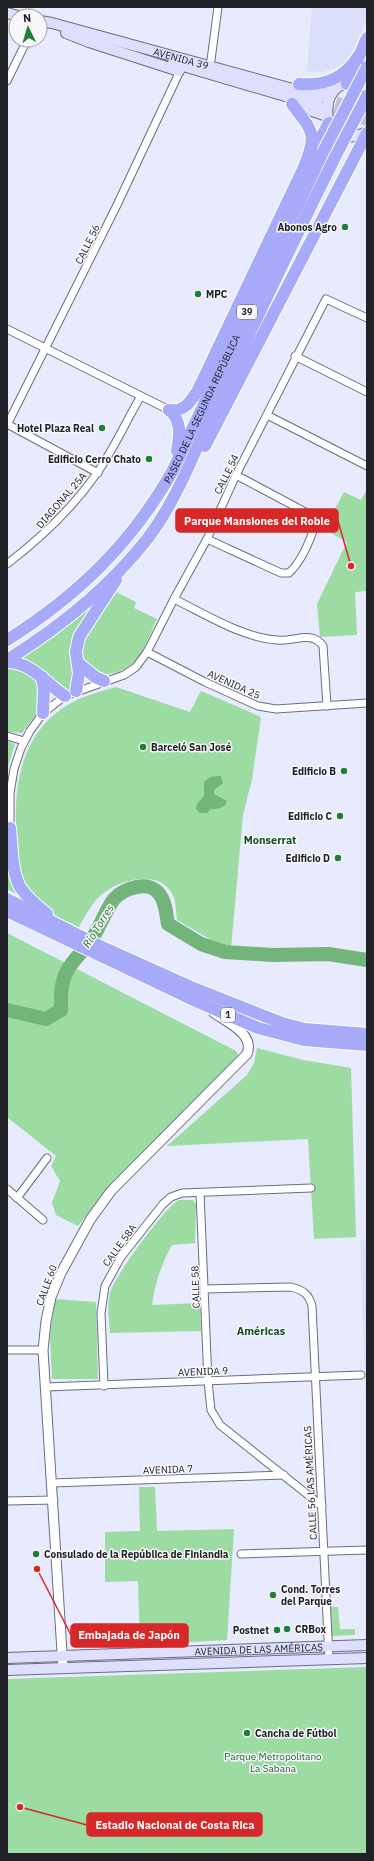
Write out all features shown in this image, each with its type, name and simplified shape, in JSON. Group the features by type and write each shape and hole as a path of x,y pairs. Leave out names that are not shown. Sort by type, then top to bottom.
{"highway":[{"path":"347,84 367,38"},
{"path":"299,84 318,84 335,79 353,65 359,55"},
{"name":"PASEO DE LA SEGUNDA REPÚBLICA","path":"7,640 57,606 112,556 158,496 172,472 323,152 367,67"},
{"name":"PASEO DE LA SEGUNDA REPÚBLICA","path":"7,661 58,626 125,565 149,537 172,502 264,302 334,157 367,96"},
{"path":"292,104 308,125 313,140 312,147 304,167"},
{"path":"169,410 181,410 185,408 198,390 328,119"},
{"path":"172,502 200,457 367,133"},
{"path":"183,448 198,390"},
{"path":"169,410 176,416 180,427 179,443 172,472"},
{"path":"7,661 24,665 71,694 78,682 78,663 76,652 79,637 125,565"},
{"path":"78,663 95,677 104,681"},
{"path":"42,677 44,695 42,713"},
{"path":"7,847 9,827"},
{"path":"9,827 16,875 20,886 29,898 61,929"},
{"name":"1","path":"7,899 100,951 198,1002 258,1028 304,1040 367,1045"},
{"name":"1","path":"7,911 61,929"},
{"name":"1","path":"100,951 282,1023 305,1028 367,1034"}],"main road":[{"name":"AVENIDA 39","path":"48,24 320,102"},
{"path":"54,26 93,29 332,93"},
{"path":"54,26 89,42 292,104 328,119"},
{"path":"367,88 355,83 341,86 332,93 326,108 328,119 340,134 358,136 367,133"},
{"name":"AVENIDA DE LAS AMÉRICAS","path":"7,1658 367,1645"},
{"name":"AVENIDA DE LAS AMÉRICAS","path":"7,1670 367,1658"}],"street":[{"path":"211,60 218,7"},
{"path":"7,81 23,48"},
{"name":"CALLE 56","path":"7,425 117,205 180,70"},
{"name":"CALLE 54","path":"42,713 71,694 124,675 136,667 148,652 174,599 207,539 236,475 326,299 367,318"},
{"path":"7,328 169,410"},
{"path":"296,356 367,392"},
{"name":"DIAGONAL 25A","path":"7,564 43,536 76,501 98,473 141,396"},
{"path":"267,415 367,466"},
{"path":"7,425 98,473"},
{"path":"207,539 280,573 289,573 295,568 316,522 311,515 236,475"},
{"path":"174,599 255,637 278,640 312,637 318,640 323,646 327,706"},
{"name":"AVENIDA 25","path":"148,652 205,682 258,706 276,709 367,703"},
{"path":"9,827 10,793 14,769 24,741 42,713"},
{"path":"7,736 24,741"},
{"name":"CALLE 60","path":"63,1668 54,1500 43,1350 46,1321 51,1297 61,1273 90,1220 111,1191 247,1054 249,1044 244,1036 198,1002"},
{"path":"17,1198 47,1158"},
{"path":"200,1192 311,1188"},
{"path":"7,1189 43,1220"},
{"name":"CALLE 58A","path":"104,1386 101,1313 105,1286 121,1257 163,1204 171,1197 182,1193 200,1192"},
{"name":"CALLE 58","path":"200,1192 208,1381 211,1410 220,1425 322,1506"},
{"name":"CALLE 56 LAS AMÉRICAS","path":"205,1289 292,1287 300,1289 306,1293 312,1306 329,1660"},
{"path":"7,1350 43,1350"},
{"name":"AVENIDA 9","path":"46,1387 104,1386 362,1375"},
{"name":"AVENIDA 7","path":"52,1483 284,1475"},
{"path":"7,1501 54,1500"},
{"path":"241,1554 367,1550"}],"shaded area":[{"path":"312,7 367,7 367,19 352,52 342,66 323,72 307,71"},
{"path":"221,776 223,783 214,790 214,794 227,801 226,804 220,808 210,809 207,813 200,813 196,809 197,804 204,796 204,782 210,777"},
{"path":"360,1240 367,1240 367,1429 365,1383"}],"green space":[{"path":"367,489 367,591 355,592 357,635 320,637 317,604 347,542 324,529 344,492 361,500"},
{"path":"116,592 136,602 134,608 157,619 140,655 132,664 122,670 102,674 87,666 83,659 82,649 84,637 98,614"},
{"path":"102,595 74,659 72,690 68,693 31,663 15,657"},
{"path":"18,666 33,676 39,689 39,710 22,733 7,732 7,667"},
{"path":"116,687 190,712 201,691 261,717 252,779 243,815 231,948 215,942 177,920 173,895 167,887 160,882 151,879 132,880 113,887 105,892 97,899 78,929 46,909 35,899 27,888 21,872 16,831 16,811 17,791 27,753 35,736 47,721 63,708 82,698"},
{"path":"7,741 15,744 7,770"},
{"path":"7,855 23,897 7,889"},
{"path":"7,933 236,1051 240,1058 110,1186 78,1226 56,1215 52,1203 60,1181 51,1166 56,1156 7,1117"},
{"path":"257,1048 303,1060 351,1068 356,1237 314,1239 308,1139 167,1146 247,1075 254,1063"},
{"path":"179,1200 193,1200 196,1205 195,1243 172,1245 159,1274 152,1305 200,1303 201,1331 110,1333 108,1313 110,1293 120,1273 152,1228 172,1205"},
{"path":"55,1299 96,1302 98,1379 52,1379 50,1335"},
{"path":"139,1487 155,1487 157,1531 234,1529 227,1640 140,1645 138,1581 105,1582 105,1532 140,1531"},
{"path":"331,1607 338,1607 340,1629 355,1629 355,1635 332,1636"},
{"name":"Parque Metropolitano La Sabana","path":"367,1667 367,1854 7,1854 7,1679"}],"waterway":[{"name":"Río Torres","path":"7,1010 46,1019 61,1010 62,986 65,976 76,958 90,941 114,899 124,891 144,886 156,890 162,898 165,905 168,924 201,944 225,952 272,955 328,954 367,960"}],"tunnel":[{"path":"322,97 367,111"},
{"path":"319,106 367,121"}],"place":[{"name":"Abonos Agro","path":"345,227"},
{"name":"MPC","path":"198,294"},
{"name":"Hotel Plaza Real","path":"102,428"},
{"name":"Edificio Cerro Chato","path":"149,459"},
{"name":"Parque Mansiones del Roble","path":"351,566"},
{"name":"Barceló San José","path":"143,747"},
{"name":"Edificio B","path":"344,771"},
{"name":"Edificio C","path":"340,816"},
{"name":"Edificio D","path":"338,858"},
{"name":"Consulado de la República de Finlandia","path":"36,1554"},
{"name":"Embajada de Japón","path":"37,1569"},
{"name":"Cond. Torres del Parque","path":"273,1595"},
{"name":"CRBox","path":"287,1629"},
{"name":"Postnet","path":"277,1630"},
{"name":"Cancha de Fútbol","path":"247,1733"},
{"name":"Estadio Nacional de Costa Rica","path":"20,1807"}],"district":[{"name":"Monserrat","path":"270,840"},
{"name":"Américas","path":"261,1331"}]}
